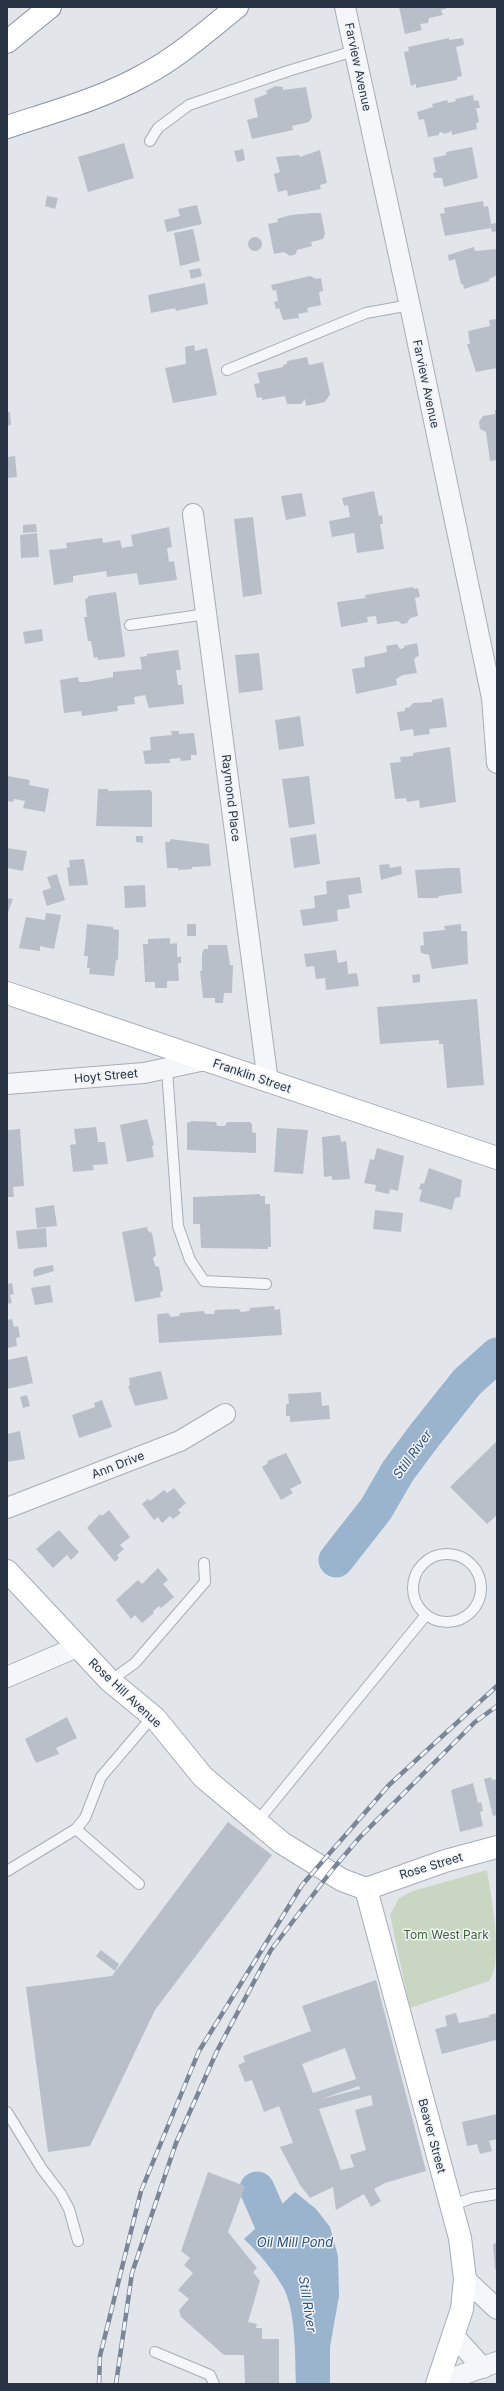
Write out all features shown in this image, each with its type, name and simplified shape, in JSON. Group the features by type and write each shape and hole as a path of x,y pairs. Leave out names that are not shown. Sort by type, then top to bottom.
{"main road":[{"path":"7,42 50,7"},
{"path":"7,128 76,104 144,75 179,54 237,7"},
{"name":"Franklin Street","path":"7,993 497,1158"},
{"name":"Rose Hill Avenue","path":"7,1571 110,1681 153,1716 203,1777 282,1843 342,1880 366,1889"},
{"name":"Rose Street","path":"366,1889 445,1861 497,1847"},
{"name":"Beaver Street","path":"366,1889 460,2238 465,2279 462,2309 437,2384"}],"street":[{"name":"Farview Avenue","path":"345,7 494,698 497,763"},
{"name":"Raymond Place","path":"192,514 207,614 268,1082"},
{"name":"Hoyt Street","path":"7,1084 167,1069 204,1060"},
{"name":"Ann Drive","path":"7,1508 180,1441 226,1414"},
{"path":"7,1677 77,1647"},
{"path":"465,2279 497,2309"},
{"path":"453,2335 490,2365"},
{"path":"437,2384 490,2365"}],"lane":[{"path":"150,141 158,128 189,105 288,71 354,51"},
{"path":"227,370 366,313 410,305"},
{"path":"130,625 207,614"},
{"path":"167,1069 178,1226 190,1260 204,1281 266,1284"},
{"path":"444,1554 456,1555 466,1560 474,1568 480,1583 479,1599 473,1609 465,1616 444,1622 426,1615 417,1604 413,1594 417,1571 424,1563 434,1557 444,1554"},
{"path":"110,1681 135,1663 205,1582 204,1563"},
{"path":"257,1822 426,1615"},
{"path":"7,1871 76,1829 84,1818 101,1777 153,1716"},
{"path":"76,1829 139,1884"},
{"path":"7,2112 34,2158 69,2209 78,2241"},
{"path":"451,2206 472,2198 497,2194"},
{"path":"155,2352 210,2375 214,2384"}],"green space":[{"name":"Tom West Park","path":"487,1870 496,1945 496,1960 489,1981 410,2008 390,1915 399,1898 413,1891"}],"water":[{"name":"Oil Mill Pond","path":"295,2192 316,2209 330,2227 338,2256 339,2296 330,2347 330,2384 296,2384 293,2321 287,2297 283,2287 270,2268 244,2239"}],"building":[{"path":"399,7 446,7 446,9 441,10 443,15 429,18 428,23 420,24 422,30 405,34"},
{"path":"449,38 449,40 463,38 464,45 456,47 462,76 457,77 457,80 416,88 416,84 411,86 404,52 409,51 408,47"},
{"path":"275,86 283,87 283,90 306,87 312,117 309,122 292,126 293,130 252,139 247,120 258,117 254,99 267,94 266,91"},
{"path":"473,95 474,101 478,100 480,108 476,108 479,122 476,123 477,129 452,135 451,130 450,132 444,134 442,132 439,133 439,135 428,137 424,119 419,120 417,112 433,107 432,104 447,100 448,103 456,101 455,99"},
{"path":"124,143 134,178 88,192 78,157"},
{"path":"472,147 478,178 444,187 442,178 434,178 433,173 436,172 433,158 446,155 446,152"},
{"path":"243,149 245,160 237,162 234,151"},
{"path":"320,150 327,183 320,185 321,189 288,196 287,190 278,192 274,174 280,172 276,157 299,155 300,157"},
{"path":"47,196 58,198 55,209 45,206"},
{"path":"483,201 484,207 488,206 491,224 497,223 497,231 492,232 491,228 445,236 440,214 445,213 444,208"},
{"path":"197,205 202,224 167,232 164,220 180,216 178,209"},
{"path":"321,213 325,234 323,239 311,242 312,246 297,250 296,254 290,256 284,252 274,254 268,224 278,222 277,219 291,215"},
{"path":"193,229 200,261 180,266 174,233"},
{"path":"252,237 258,237 262,241 262,247 258,251 252,251 248,247 248,241"},
{"path":"474,247 475,251 496,249 497,275 489,279 489,281 464,289 463,284 461,284 455,259 449,261 448,255"},
{"path":"200,268 202,276 191,279 189,270"},
{"path":"310,276 316,279 321,278 323,291 319,292 321,305 307,308 308,312 298,314 299,318 283,320 279,308 276,309 274,302 278,301 276,290 273,291 271,285"},
{"path":"205,283 208,304 176,311 175,308 151,313 148,295"},
{"path":"497,319 497,368 476,372 467,344 470,344 468,331 490,326 489,320"},
{"path":"194,345 195,351 207,348 217,395 173,403 165,368 186,364 185,347"},
{"path":"307,357 309,365 323,362 330,394 325,402 306,406 305,399 301,404 287,404 285,396 262,400 262,397 257,398 254,384 260,383 257,373 283,367 283,365 287,364 287,361"},
{"path":"495,410 497,410 497,460 490,461 486,432 480,429 479,422 483,416 495,414"},
{"path":"7,412 10,412 11,425 7,426"},
{"path":"15,456 17,477 7,478 7,457"},
{"path":"374,491 379,516 382,515 383,524 380,524 384,549 357,553 354,533 332,537 329,521 350,517 348,505 344,506 342,498"},
{"path":"302,493 306,516 286,520 281,496"},
{"path":"253,517 262,594 243,597 234,519"},
{"path":"36,524 37,532 23,533 23,525"},
{"path":"169,527 172,547 167,548 169,562 174,561 177,580 139,585 137,573 107,577 106,571 73,576 73,582 54,585 49,550 67,548 66,543 102,538 103,543 120,540 122,548 133,546 131,535"},
{"path":"37,533 39,557 21,558 20,535"},
{"path":"413,587 414,589 418,588 420,597 415,598 418,616 410,618 407,623 402,624 398,621 377,624 376,616 367,617 368,622 341,627 337,602 366,598 365,595"},
{"path":"116,592 125,655 124,657 98,660 97,657 94,658 91,641 88,641 84,617 87,617 85,599 88,598 88,596"},
{"path":"42,629 43,641 25,644 23,632"},
{"path":"417,643 419,655 414,659 417,673 403,675 396,679 397,685 356,694 352,669 365,667 364,657 387,652 386,646 397,644 400,649 404,648 404,646"},
{"path":"178,650 181,670 176,670 178,685 182,685 184,704 149,708 145,695 134,697 135,704 117,706 118,711 82,716 81,711 64,713 60,680 78,677 79,682 85,682 113,677 113,672 142,669 140,657 147,656 147,654"},
{"path":"259,653 263,690 239,693 235,655"},
{"path":"443,698 447,727 429,729 430,734 414,736 413,729 400,731 397,712 405,711 405,708 410,707 413,703 432,702 432,700"},
{"path":"300,716 304,746 279,750 275,720"},
{"path":"171,731 179,731 179,734 194,733 197,755 191,755 191,760 181,761 180,758 169,759 170,763 145,764 143,751 151,750 150,737 172,735"},
{"path":"450,747 456,802 420,808 419,800 407,802 406,798 395,799 390,763 401,762 400,757 413,756 413,753"},
{"path":"7,776 30,780 29,785 49,789 45,812 23,808 25,801 14,799 13,802 7,801"},
{"path":"309,776 315,824 289,828 282,779"},
{"path":"98,789 108,789 108,791 150,790 152,792 152,827 96,826"},
{"path":"316,834 320,864 294,868 290,838"},
{"path":"136,836 143,836 143,843 136,842"},
{"path":"170,839 209,844 211,866 192,867 192,869 178,870 178,868 167,868 165,842 170,842"},
{"path":"7,848 27,851 23,871 7,868"},
{"path":"84,859 88,885 69,886 67,868 70,867 69,860"},
{"path":"389,864 390,868 401,866 402,874 381,880 379,865"},
{"path":"460,868 462,893 439,896 438,898 418,898 415,870"},
{"path":"57,874 65,900 47,906 42,891 51,888 47,877"},
{"path":"360,877 362,893 348,895 350,908 337,910 338,921 303,926 300,910 315,908 314,896 327,894 326,881"},
{"path":"145,885 146,907 125,908 124,886"},
{"path":"7,898 13,899 7,915"},
{"path":"46,913 61,915 54,949 40,946 40,951 19,948 26,917 45,920"},
{"path":"87,924 113,927 113,929 119,930 118,960 116,960 114,976 89,974 90,968 87,968 88,956 84,956"},
{"path":"187,924 196,924 196,936 187,936"},
{"path":"461,924 461,931 467,931 468,964 432,969 429,955 421,953 420,946 424,945 423,932 445,930 444,926"},
{"path":"170,938 170,944 177,943 177,957 181,957 181,963 178,963 179,981 167,981 167,988 155,988 155,982 145,982 143,944 148,944 148,939"},
{"path":"208,945 227,945 230,965 233,965 232,993 224,993 223,1003 215,1003 215,998 203,998 200,971 202,971 202,954 204,949 208,949"},
{"path":"336,950 338,963 347,961 348,974 357,973 359,986 326,990 325,978 316,979 314,966 306,967 304,954"},
{"path":"420,974 420,982 413,983 412,975"},
{"path":"477,999 484,1085 447,1088 443,1044 439,1044 439,1040 380,1044 377,1007"},
{"path":"147,1119 154,1145 152,1146 154,1157 127,1162 120,1125"},
{"path":"192,1121 216,1122 217,1126 225,1126 227,1122 250,1122 252,1124 252,1132 256,1133 256,1153 187,1150 187,1123"},
{"path":"96,1127 98,1142 105,1142 108,1164 93,1165 94,1170 73,1172 70,1145 76,1144 74,1129"},
{"path":"277,1128 308,1130 303,1174 274,1172"},
{"path":"20,1129 24,1186 13,1187 14,1197 7,1197 7,1130"},
{"path":"340,1135 341,1142 346,1141 350,1179 332,1180 332,1176 324,1177 322,1137"},
{"path":"377,1148 404,1156 398,1191 390,1189 389,1194 375,1191 376,1185 364,1183 370,1159 374,1160"},
{"path":"429,1168 462,1180 460,1197 455,1198 452,1210 419,1201 422,1190 419,1189 421,1183 424,1184"},
{"path":"260,1194 260,1196 265,1196 265,1204 270,1204 271,1247 268,1247 268,1249 201,1248 200,1224 193,1224 193,1197"},
{"path":"54,1205 57,1226 37,1228 35,1208"},
{"path":"375,1210 403,1213 401,1232 373,1229"},
{"path":"147,1227 148,1231 152,1233 156,1255 153,1258 155,1266 159,1267 163,1290 160,1293 161,1297 135,1302 122,1232"},
{"path":"46,1228 47,1247 18,1249 16,1231"},
{"path":"53,1265 54,1271 34,1277 33,1271 36,1268"},
{"path":"12,1283 14,1294 10,1295 12,1303 7,1304 7,1284"},
{"path":"50,1285 53,1302 35,1305 31,1288"},
{"path":"274,1306 275,1310 280,1309 282,1335 159,1343 157,1315 159,1314 168,1313 171,1317 179,1316 180,1313 204,1311 205,1314 214,1314 215,1310 239,1309 241,1312 249,1311 250,1308"},
{"path":"12,1319 14,1327 18,1326 20,1337 16,1338 17,1346 7,1348 7,1320"},
{"path":"27,1356 33,1383 7,1389 7,1360"},
{"path":"161,1371 168,1399 135,1406 128,1386 130,1386 129,1378"},
{"path":"321,1392 322,1406 329,1405 330,1419 290,1422 290,1416 286,1416 286,1404 289,1404 288,1394"},
{"path":"27,1395 30,1406 23,1408 20,1397"},
{"path":"102,1400 112,1427 79,1438 72,1415 95,1407 94,1403"},
{"path":"20,1431 25,1459 7,1462 7,1434"},
{"path":"497,1441 497,1515 487,1524 450,1487"},
{"path":"286,1453 302,1483 290,1489 293,1493 281,1500 262,1467 268,1463 267,1461"},
{"path":"174,1488 186,1503 178,1510 181,1513 173,1519 170,1516 162,1523 158,1517 154,1520 142,1504 148,1499 150,1501 164,1490 167,1493"},
{"path":"109,1510 130,1537 120,1545 124,1549 117,1555 119,1558 115,1562 87,1528 100,1514 102,1516"},
{"path":"59,1530 79,1552 71,1560 67,1555 53,1568 36,1549"},
{"path":"158,1568 168,1580 163,1584 174,1597 161,1608 159,1606 153,1611 154,1613 142,1623 135,1615 131,1619 116,1600 138,1580 142,1584"},
{"path":"67,1717 77,1738 56,1748 59,1754 36,1763 25,1739"},
{"path":"491,1777 492,1780 497,1779 497,1815 493,1816 484,1779"},
{"path":"473,1783 478,1803 481,1802 483,1811 480,1812 483,1826 460,1832 451,1790"},
{"path":"228,1822 272,1855 155,2010 90,2146 48,2152 26,1987 112,1976"},
{"path":"101,1950 119,1964 115,1971 96,1956"},
{"path":"376,1980 426,2171 385,2183 374,2189 381,2201 371,2207 364,2194 336,2210 333,2187 310,2198 300,2185 280,2147 293,2143 279,2106 264,2112 252,2080 245,2082 238,2065 245,2062 243,2056 311,2031 302,2006","holes":["345,2048 356,2079 313,2093 302,2064","359,2086 360,2089 321,2099","371,2095 373,2105 355,2110 366,2150 350,2155 354,2167 341,2170 319,2109"]},
{"path":"456,2013 459,2023 489,2017 489,2015 497,2013 497,2043 496,2040 442,2054 435,2029 447,2026 445,2016"},
{"path":"497,2114 497,2139 489,2141 492,2151 480,2154 477,2144 467,2146 462,2122"},
{"path":"208,2172 245,2186 228,2232 257,2268 253,2272 260,2281 248,2322 257,2324 256,2328 262,2328 262,2339 279,2339 279,2384 245,2384 244,2355 224,2355 181,2317 179,2310 189,2299 178,2290 193,2273 184,2265 190,2258 181,2251"},
{"path":"497,2243 497,2269 495,2269 493,2244"}],"waterway":[{"name":"Still River","path":"336,1560 376,1509 398,1471 424,1436 467,1382 497,1355"},
{"name":"Still River","path":"257,2189 273,2226 294,2257"}],"railway":[{"path":"99,2384 100,2356 141,2191 199,2051 302,1885 389,1785 497,1686"},
{"path":"116,2384 132,2273 176,2143 217,2051 271,1950 332,1870 360,1837 475,1722 497,1706"}]}
